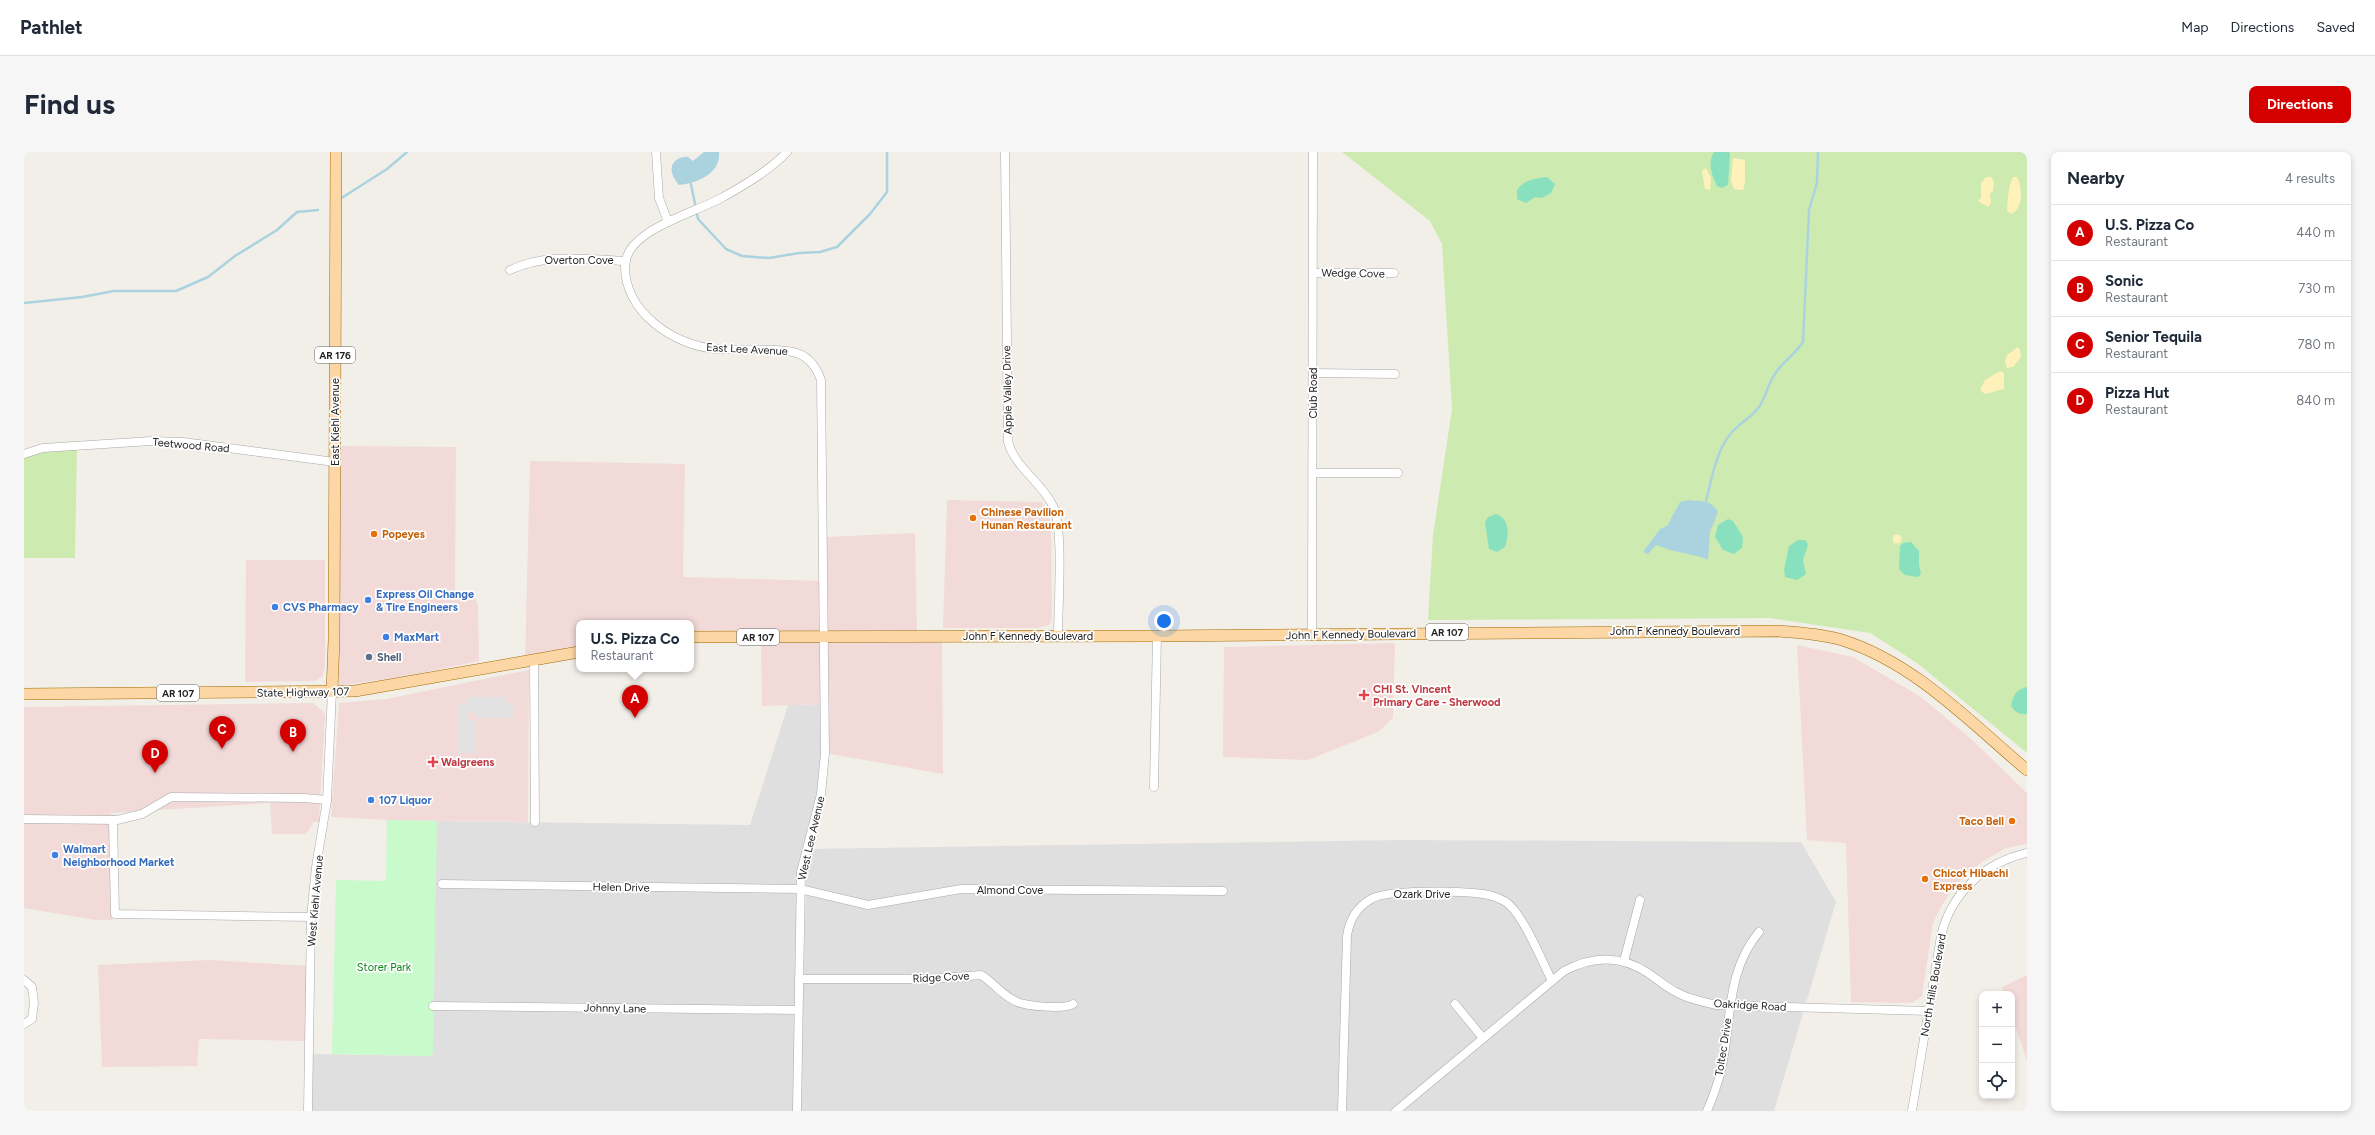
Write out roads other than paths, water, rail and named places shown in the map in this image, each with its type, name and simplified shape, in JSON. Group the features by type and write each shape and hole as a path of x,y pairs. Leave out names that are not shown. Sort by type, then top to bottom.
{"main road":[{"name":"East Kiehl Avenue","path":"332,691 334,634 336,152"},
{"name":"John F Kennedy Boulevard","path":"825,636 1157,636 1741,630 1779,631 1821,636 1860,647 1909,673 2027,770"},
{"name":"AR 107","path":"694,637 825,636"},
{"name":"State Highway 107","path":"24,694 332,691 377,689 576,653"}],"street":[{"path":"656,152 659,198 668,222"},
{"name":"East Lee Avenue","path":"787,152 755,177 690,214 668,222 635,244 626,261 626,282 634,301 645,315 664,330 690,343 706,348 794,352 808,358 818,372 822,390 825,636"},
{"name":"Apple Valley Drive","path":"1005,152 1008,442 1016,462 1043,489 1056,514 1058,636"},
{"name":"Club Road","path":"1312,634 1313,152"},
{"name":"Overton Cove","path":"510,270 544,259 626,261"},
{"name":"Wedge Cove","path":"1313,273 1394,273"},
{"path":"1313,373 1395,374"},
{"name":"Teetwood Road","path":"24,454 43,448 151,441 184,442 335,462"},
{"path":"1313,473 1398,473"},
{"name":"West Lee Avenue","path":"797,1111 801,872 824,777 825,636"},
{"path":"1154,787 1157,636"},
{"path":"534,660 535,822"},
{"name":"West Kiehl Avenue","path":"308,1111 311,917 316,868 327,800 332,691"},
{"path":"24,819 113,820 142,814 171,797 304,798 327,800"},
{"path":"113,820 115,914 311,917"},
{"name":"North Hills Boulevard","path":"1912,1111 1943,926 1955,901 1973,880 1989,867 2000,861 2027,853"},
{"name":"Helen Drive","path":"442,884 800,889"},
{"name":"Almond Cove","path":"800,889 868,905 961,889 1224,891"},
{"name":"Ozark Drive","path":"1342,1111 1348,928 1356,912 1372,899 1388,894 1439,893 1483,894 1499,898 1508,904 1518,916 1552,981"},
{"path":"1624,962 1640,900"},
{"name":"Toltec Drive","path":"1707,1111 1724,1057 1730,1006 1743,956 1759,932"},
{"name":"Oakridge Road","path":"1396,1111 1564,971 1582,963 1606,959 1624,962 1642,970 1676,992 1696,1000 1730,1006 1928,1011"},
{"name":"Ridge Cove","path":"799,979 929,979 981,975 1020,1003 1054,1007 1067,1007 1073,1004"},
{"path":"24,980 32,987 34,1003 32,1019 24,1024"},
{"path":"1455,1004 1483,1038"},
{"name":"Johnny Lane","path":"432,1006 798,1010"}],"water":[{"path":"704,152 719,152 719,160 712,172 693,182 679,185 674,178 672,171 675,162 685,157 688,157 693,161"},
{"path":"1689,500 1709,503 1718,512 1710,532 1708,560 1656,545 1648,554 1643,552 1660,529 1667,526 1680,502"}],"waterway":[{"path":"340,199 387,169 407,152"},
{"path":"691,184 698,219 726,249 742,256 769,258 799,253 820,252 837,247 870,214 887,192 887,152"},
{"path":"1706,501 1715,465 1722,447 1732,432 1759,407 1774,375 1803,342 1809,210 1817,183 1818,152"},
{"path":"24,303 82,297 114,291 176,291 208,277 235,256 277,230 297,212 318,210"}],"place":[{"name":"Chinese Pavilion Hunan Restaurant","path":"973,518"},
{"name":"Popeyes","path":"374,534"},
{"name":"Express Oil Change & Tire Engineers","path":"368,600"},
{"name":"CVS Pharmacy","path":"275,607"},
{"name":"MaxMart","path":"386,637"},
{"name":"Shell","path":"369,657"},
{"name":"CHI St. Vincent Primary Care - Sherwood","path":"1364,695"},
{"name":"U.S. Pizza Co","path":"635,718"},
{"name":"Senior Tequila","path":"222,749"},
{"name":"Sonic","path":"293,752"},
{"name":"Walgreens","path":"433,762"},
{"name":"Pizza Hut","path":"155,773"},
{"name":"107 Liquor","path":"371,800"},
{"name":"Taco Bell","path":"2012,821"},
{"name":"Walmart Neighborhood Market","path":"55,855"},
{"name":"Chicot Hibachi Express","path":"1925,879"}],"park label":[{"name":"Storer Park","path":"384,967"}]}
